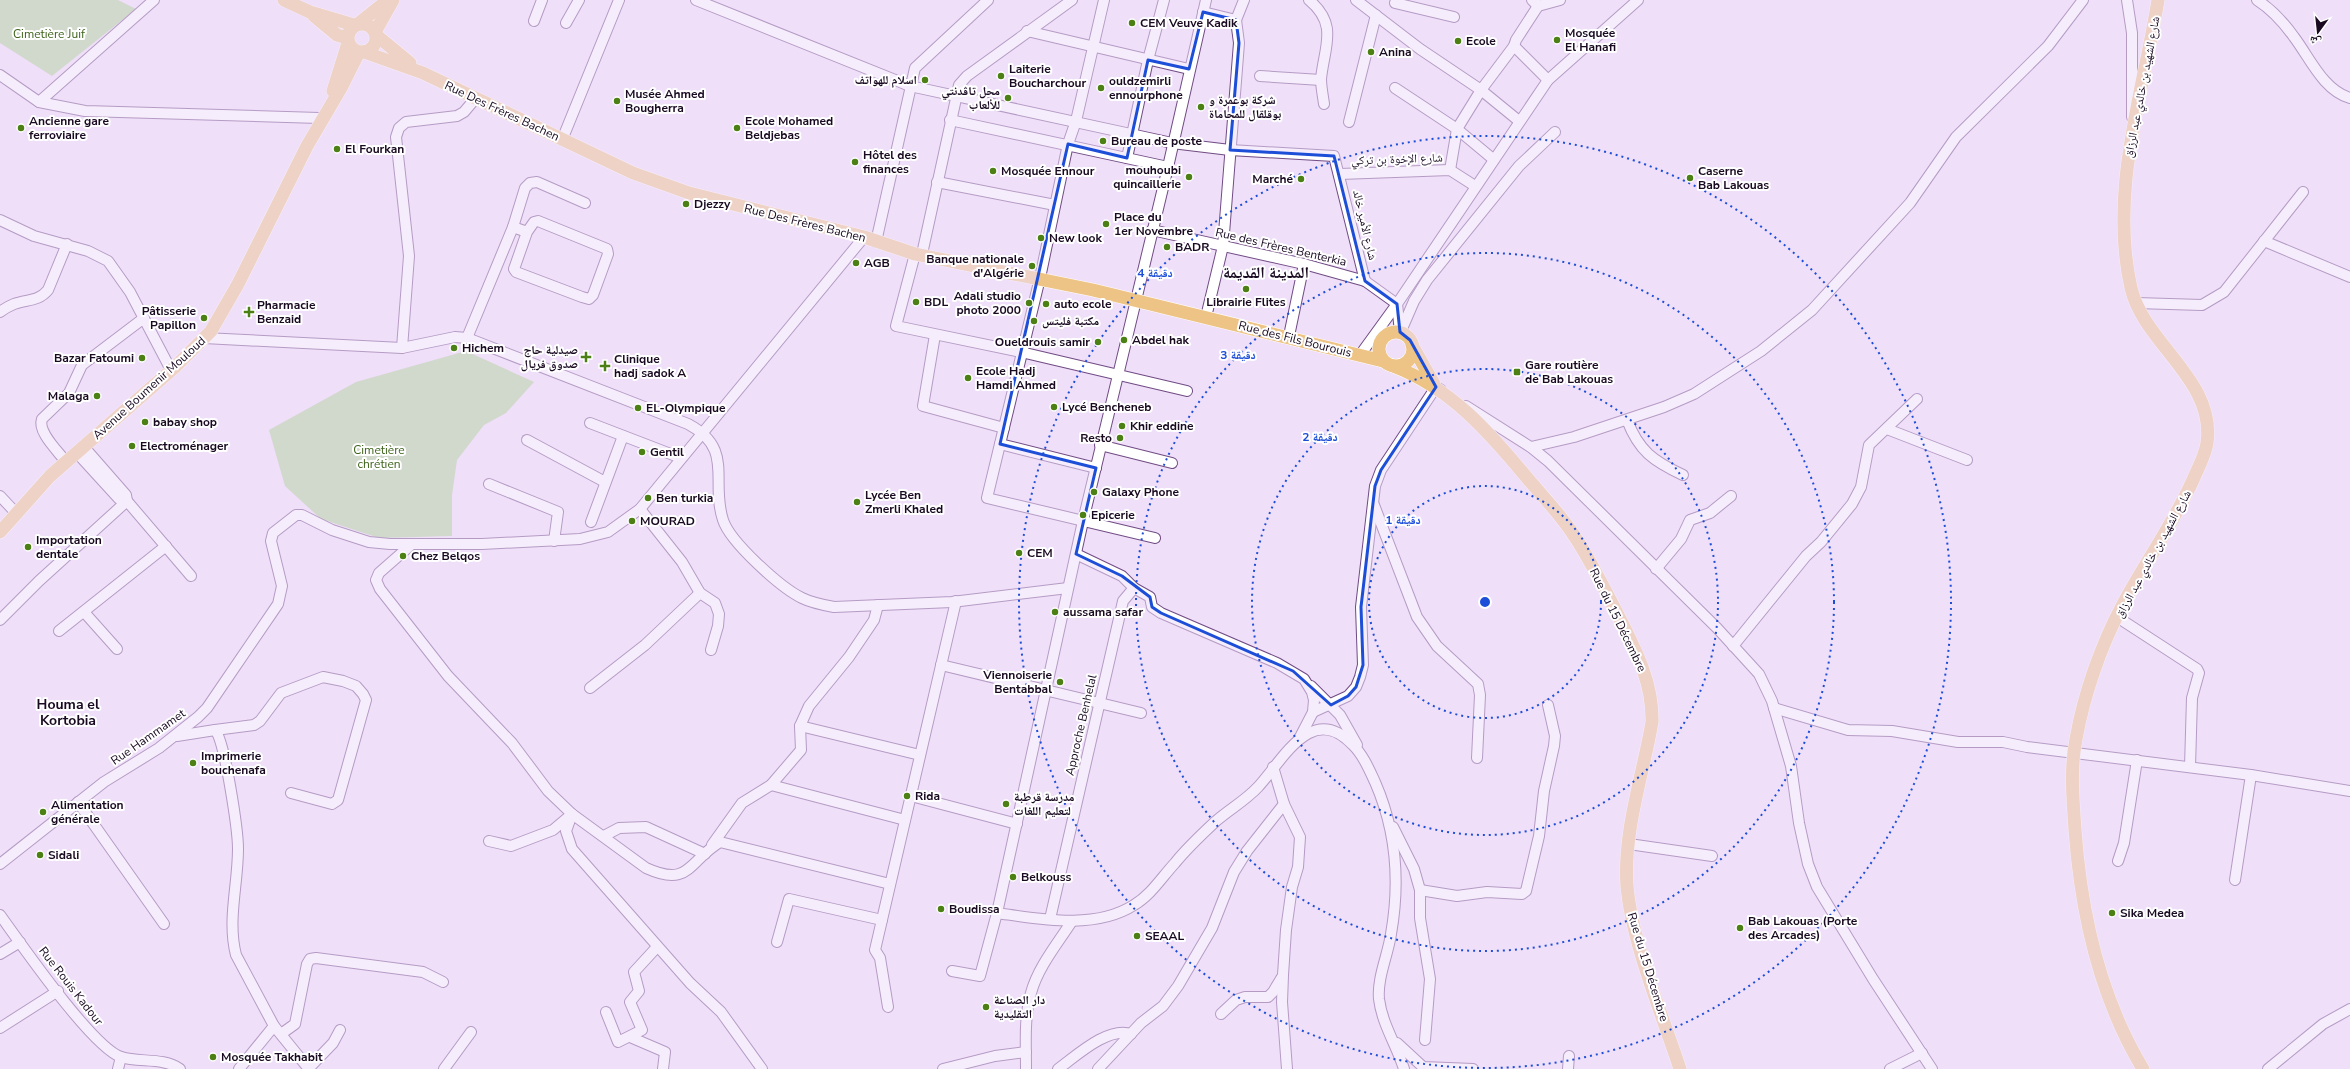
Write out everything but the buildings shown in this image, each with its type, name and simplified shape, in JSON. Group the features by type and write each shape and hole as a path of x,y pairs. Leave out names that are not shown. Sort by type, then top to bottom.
{"main road":[{"path":"284,0 310,12 357,24 369,25 375,34"},
{"path":"312,136 333,90 350,29 388,0"},
{"path":"310,12 337,35 347,41 354,51 362,52 373,47 375,34 393,0"},
{"name":"شارع الشهيد بن خالدي عبد الرزاق","path":"2143,1069 2110,1008 2095,958 2085,916 2077,864 2073,804 2074,752 2086,696 2117,617 2180,509 2203,459 2207,442 2207,420 2201,402 2186,375 2153,330 2136,303 2127,267 2124,227 2127,170 2133,125 2150,55 2159,0"},
{"name":"Rue Des Frères Bachen","path":"375,34 422,73"},
{"path":"312,136 362,52"},
{"name":"Rue Des Frères Bachen","path":"362,52 422,73 633,173 664,185 918,254 1040,278 1206,317"},
{"name":"Avenue Boumenir Mouloud","path":"0,532 50,476 171,370 211,331 238,284 312,136"},
{"name":"Rue des Fils Bourouis","path":"1206,317 1289,336 1388,363"},
{"path":"1412,345 1411,356 1399,366 1388,363 1379,351 1381,340 1389,333 1400,332 1408,337 1436,387"},
{"name":"Rue du 15 Décembre","path":"1388,363 1417,375 1436,387 1468,413 1500,445 1561,518 1596,572 1640,660 1648,683 1652,704 1652,722 1629,844 1627,886 1637,939 1680,1069"}],"street":[{"path":"39,102 154,0"},
{"path":"534,21 542,0"},
{"path":"566,23 579,0"},
{"path":"562,140 619,0"},
{"path":"696,0 910,86 1133,133 1172,143 1230,150"},
{"path":"890,884 720,842 687,870 674,877 646,868 572,814 548,791 512,744 448,676 380,589 376,580 379,573 412,544 482,544 580,539 608,532 640,509 703,432 870,240 915,68 929,53 988,0"},
{"path":"1072,0 1027,31 967,76 959,85 937,182 918,254 896,326 1021,352 1187,391"},
{"path":"1104,0 1076,121 1068,144 1040,278 1021,352 988,498 1155,538"},
{"path":"1128,158 1148,60 1164,0"},
{"path":"952,971 980,976 997,913 1045,688 1100,445 1168,168 1172,143 1206,0"},
{"path":"1206,317 1223,246 1239,43 1236,20 1244,0"},
{"path":"1309,0 1320,4 1328,33 1321,80 1324,104"},
{"path":"1356,0 1420,49 1481,90 1519,121"},
{"path":"1450,170 1457,129 1481,90 1514,46 1535,3 1560,0"},
{"path":"1360,355 1397,304 1493,159 1548,80 1638,0"},
{"path":"1531,447 1574,437 1664,408 1694,394 1725,376 1761,351 1812,310 1910,203 1956,137 2048,46 2083,0"},
{"path":"2127,0 2132,33 2131,95 2133,125"},
{"path":"2256,0 2267,7 2294,36 2330,87 2340,95 2350,98"},
{"path":"1395,3 1454,17"},
{"path":"1203,12 1236,20"},
{"path":"1349,122 1376,15"},
{"path":"1027,31 1189,69"},
{"path":"1514,46 1548,80"},
{"path":"0,75 39,102 85,111 319,118"},
{"path":"1260,76 1321,80"},
{"path":"1395,88 1457,129 1493,159"},
{"path":"402,348 409,256 396,137 399,128 406,122 456,116 464,112 475,98"},
{"path":"950,120 1068,144 1168,168"},
{"path":"1400,332 1414,301 1427,280 1519,166 1555,132"},
{"name":"شارع الأمير خالد","path":"1230,150 1334,156 1340,174 1365,281"},
{"name":"شارع الإخوة بن تركي","path":"1340,174 1450,170 1476,186"},
{"path":"467,338 513,227 525,188 530,183 537,182 585,203"},
{"path":"937,182 1055,205"},
{"path":"2136,303 2202,305 2224,292 2303,192"},
{"path":"0,220 34,236 88,251 108,261 130,292 171,370"},
{"path":"538,221 607,249 608,254 593,296 589,298 582,297 516,272 514,269 527,232 534,222 538,221"},
{"path":"513,227 527,232"},
{"name":"Rue des Frères Benterkia","path":"1152,230 1304,264 1365,281 1397,304"},
{"path":"2264,241 2350,277"},
{"path":"0,312 14,304 34,300 44,295 48,290 67,244"},
{"path":"1289,336 1304,264"},
{"path":"1397,304 1400,332"},
{"path":"66,462 43,431 40,423 42,419 69,392 82,365 144,318"},
{"path":"935,335 923,406 1004,428"},
{"path":"204,338 402,348 455,337 467,338 688,424 703,432 712,444 718,461 720,502 723,520 730,532 751,556 783,585 801,597 819,604 834,606 956,601 1068,588"},
{"path":"1299,739 1313,712 1320,707 1331,705 1348,696 1356,687 1363,665 1361,607 1368,534 1374,505 1375,486 1381,470 1436,387 1531,447 1548,461 1733,646 1759,674 1774,708 1791,766 1799,823 1808,864 1816,887 1932,1069"},
{"path":"1733,646 1806,556 1822,542 1859,496 1869,445 1917,399"},
{"path":"1627,420 1635,440 1640,447 1661,464 1683,475"},
{"path":"590,423 681,458"},
{"path":"1887,429 1967,460"},
{"path":"591,522 605,482 624,436"},
{"path":"527,440 605,482"},
{"path":"1000,444 1096,468"},
{"path":"1100,445 1172,463"},
{"path":"80,450 126,495 127,501 191,576"},
{"path":"489,484 558,512 554,540"},
{"path":"0,496 16,514"},
{"path":"1656,569 1681,540 1690,520 1710,513 1731,496"},
{"path":"0,620 39,581 127,501"},
{"path":"1374,505 1417,617 1437,646 1478,684 1480,695 1477,758"},
{"path":"640,509 682,562 700,593 715,603 719,614 718,626 711,650"},
{"name":"Rue Hammamet","path":"0,864 78,802 173,737 207,708 278,604 282,586 271,548 274,533 296,515 308,517 332,530 370,542 412,544"},
{"path":"58,631 166,546"},
{"path":"1076,554 1122,576 1134,588 1150,597 1152,607 1161,613 1277,663 1304,679 1340,715 1366,763 1390,821 1414,869 1420,890 1420,918 1430,979 1424,1040"},
{"name":"Approche Benhelal","path":"1050,919 1123,601 1134,588"},
{"path":"590,688 645,645 700,593"},
{"path":"888,1007 880,958 875,950 956,601"},
{"path":"706,853 742,802 771,785 802,750 800,726 809,706 849,657 874,620 878,605"},
{"path":"84,612 117,649"},
{"path":"2117,617 2197,669 2199,673 2192,698 2190,767"},
{"path":"941,665 1045,688 1141,713"},
{"path":"173,737 191,732 254,725 260,721 281,693 323,677 343,681 356,686 366,700 338,800 332,804 291,793"},
{"path":"1304,679 1312,692 1313,712"},
{"path":"1420,890 1457,896 1487,892 1515,894 1526,891 1539,836 1544,791 1554,746 1555,736 1548,705"},
{"path":"1774,708 1848,730 1892,731 1958,742 2003,742 2027,747 2251,775 2350,791"},
{"path":"800,726 920,755"},
{"path":"997,913 1072,921 1119,912 1135,904 1216,821 1259,786 1291,745 1317,730 1327,728 1339,732 1354,745 1366,763"},
{"path":"215,730 219,735 227,765 238,848 233,896 233,945 236,955 278,1030 309,1069 333,1043 340,1030"},
{"path":"2118,862 2124,842 2137,760"},
{"path":"1273,767 1284,804 1300,837 1300,850 1288,915 1283,975 1282,1002 1287,1069"},
{"path":"2235,880 2251,775"},
{"path":"771,785 905,820"},
{"path":"911,796 1017,824"},
{"path":"78,802 164,924"},
{"path":"1098,1069 1131,1034 1163,1006 1178,986 1212,928 1234,872 1247,851 1284,804"},
{"path":"489,842 511,846 553,830 572,814"},
{"path":"572,814 566,831 572,849 657,947 721,1012 762,1069"},
{"path":"1390,821 1394,857 1396,909 1379,998 1383,1019 1404,1069"},
{"path":"604,836 619,828 646,827 706,853"},
{"path":"1629,844 1712,856"},
{"path":"777,942 789,899 882,920"},
{"name":"Rue Rouis Kadour","path":"0,914 89,1033 121,1057"},
{"path":"1026,1069 1027,1015 1031,992 1039,974 1072,921"},
{"path":"0,954 20,942"},
{"path":"606,1012 618,1042 642,1030 630,1002 639,991 634,972 657,947"},
{"path":"239,1069 278,1030 295,1024 307,964 310,959 316,958 423,972 443,982"},
{"path":"1221,1014 1236,1000 1245,997 1268,997 1274,992 1283,975"},
{"path":"0,1028 58,991"},
{"path":"2268,1069 2323,1024 2350,1009"},
{"path":"444,1069 471,1032"},
{"path":"1058,1069 1084,1050 1112,1034 1120,1032 1131,1034"},
{"path":"630,1037 665,1052 663,1069"},
{"path":"1393,1040 1423,1067 1473,1069"},
{"path":"943,1069 995,1056 1026,1052"},
{"path":"1890,1069 1922,1053"},
{"path":"1568,1069 1569,1056"},
{"path":"118,1069 121,1057 151,1060 180,1069"}],"highlighted area":[{"path":"1203,12 1236,20 1239,43 1230,150 1334,156 1365,281 1397,304 1400,332 1410,340 1436,387 1381,470 1375,486 1361,607 1363,665 1356,687 1348,696 1331,705 1293,671 1161,613 1152,607 1150,597 1122,576 1076,554 1096,468 1000,444 1068,144 1127,158 1148,60 1189,69"}],"green space":[{"name":"Cimetière Juif","path":"0,0 118,0 136,9 52,76 0,43"},
{"name":"Cimetière chrétien","path":"466,351 534,382 506,413 484,425 457,460 452,495 452,536 379,538 321,519 285,486 269,430 356,382"}],"place":[{"name":"CEM Veuve Kadik","path":"1132,23"},
{"name":"Mosquée El Hanafi","path":"1557,40"},
{"name":"Ecole","path":"1458,41"},
{"name":"Anina","path":"1371,52"},
{"name":"Laiterie Boucharchour","path":"1001,76"},
{"name":"اسلام للهواتف","path":"925,80"},
{"name":"ouldzemirli ennourphone","path":"1101,88"},
{"name":"محل تاڨدنتي للألعاب","path":"1008,98"},
{"name":"Musée Ahmed Bougherra","path":"617,101"},
{"name":"شركة بوعمرة و بوقلقال للمحاماة","path":"1201,107"},
{"name":"Ancienne gare ferroviaire","path":"21,128"},
{"name":"Ecole Mohamed Beldjebas","path":"737,128"},
{"name":"Bureau de poste","path":"1103,141"},
{"name":"El Fourkan","path":"337,149"},
{"name":"Hôtel des finances","path":"855,162"},
{"name":"Mosquée Ennour","path":"993,171"},
{"name":"mouhoubi quincaillerie","path":"1189,177"},
{"name":"Caserne Bab Lakouas","path":"1690,178"},
{"name":"Marché","path":"1301,179"},
{"name":"Djezzy","path":"686,204"},
{"name":"Place du 1er Novembre","path":"1106,224"},
{"name":"New look","path":"1041,238"},
{"name":"BADR","path":"1167,247"},
{"name":"AGB","path":"856,263"},
{"name":"Banque nationale d'Algérie","path":"1032,266"},
{"name":"Librairie Flites","path":"1246,289"},
{"name":"BDL","path":"916,302"},
{"name":"Adali studio photo 2000","path":"1029,303"},
{"name":"auto ecole","path":"1046,304"},
{"name":"Pharmacie Benzaid","path":"249,312"},
{"name":"Pâtisserie Papillon","path":"204,318"},
{"name":"مكتبة فليتس","path":"1034,321"},
{"name":"Abdel hak","path":"1124,340"},
{"name":"Oueldrouis samir","path":"1098,342"},
{"name":"Hichem","path":"454,348"},
{"name":"صيدلية حاج صدوق فريال","path":"586,357"},
{"name":"Bazar Fatoumi","path":"142,358"},
{"name":"Clinique hadj sadok A","path":"605,366"},
{"name":"Gare routière de Bab Lakouas","path":"1517,372"},
{"name":"Ecole Hadj Hamdi Ahmed","path":"968,378"},
{"name":"Malaga","path":"97,396"},
{"name":"Lycé Bencheneb","path":"1054,407"},
{"name":"EL-Olympique","path":"638,408"},
{"name":"babay shop","path":"145,422"},
{"name":"Khir eddine","path":"1122,426"},
{"name":"Resto","path":"1120,438"},
{"name":"Electroménager","path":"132,446"},
{"name":"Gentil","path":"642,452"},
{"name":"Galaxy Phone","path":"1094,492"},
{"name":"Ben turkia","path":"648,498"},
{"name":"Lycée Ben Zmerli Khaled","path":"857,502"},
{"name":"Epicerie","path":"1083,515"},
{"name":"MOURAD","path":"632,521"},
{"name":"Importation dentale","path":"28,547"},
{"name":"CEM","path":"1019,553"},
{"name":"Chez Belqos","path":"403,556"},
{"name":"aussama safar","path":"1055,612"},
{"name":"Viennoiserie Bentabbal","path":"1060,682"},
{"name":"Imprimerie bouchenafa","path":"193,763"},
{"name":"Rida","path":"907,796"},
{"name":"مدرسة قرطبة لتعليم اللغات","path":"1006,804"},
{"name":"Alimentation générale","path":"43,812"},
{"name":"Sidali","path":"40,855"},
{"name":"Belkouss","path":"1013,877"},
{"name":"Boudissa","path":"941,909"},
{"name":"Sika Medea","path":"2112,913"},
{"name":"Bab Lakouas (Porte des Arcades)","path":"1740,928"},
{"name":"SEAAL","path":"1137,936"},
{"name":"دار الصناعة التقليدية","path":"986,1007"},
{"name":"Mosquée Takhabit","path":"213,1057"}],"district":[{"name":"المدينة القديمة","path":"1266,272"},
{"name":"Houma el Kortobia","path":"68,712"}]}
